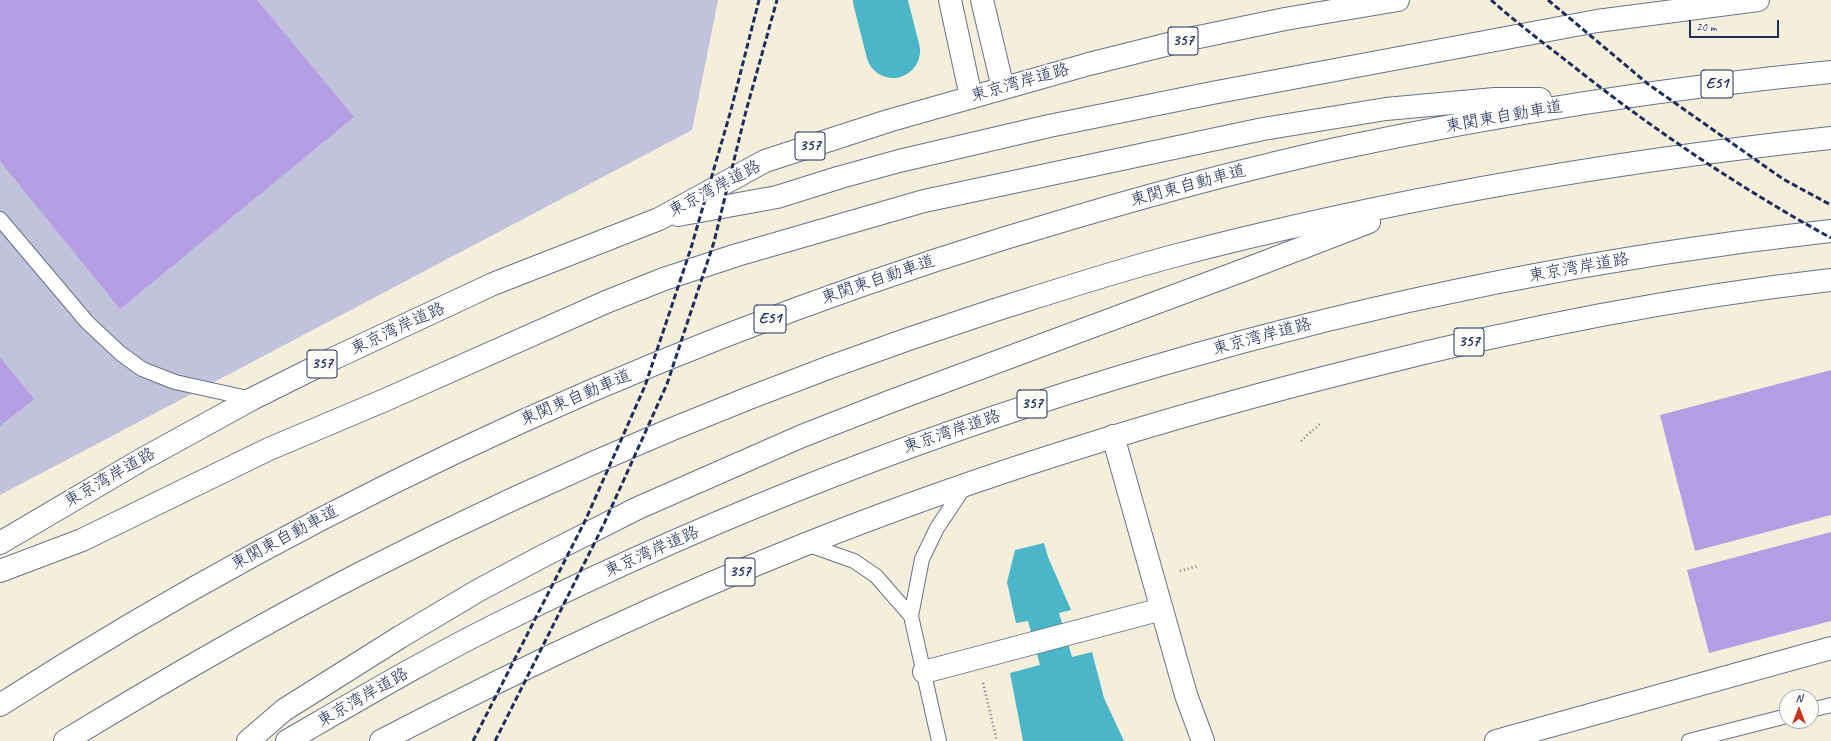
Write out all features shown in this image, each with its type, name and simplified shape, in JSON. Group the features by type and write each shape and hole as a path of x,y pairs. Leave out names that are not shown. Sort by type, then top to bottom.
{"main road":[{"path":"950,0 971,97"},
{"path":"982,0 1003,88"},
{"name":"東京湾岸道路","path":"0,543 141,460 252,399 326,362 493,284 659,219 765,161 888,121 1088,64 1188,39 1285,19 1398,0"},
{"name":"東京湾岸道路","path":"659,219 777,197 899,161 1049,126 1212,93 1598,21 1758,0"},
{"name":"東関東自動車道","path":"0,705 137,620 227,568 327,515 432,463 539,413 727,335 921,265 1025,232 1149,196 1332,150 1495,117 1745,80 1831,72"},
{"path":"0,572 82,540 269,449 385,400 606,302 700,267 812,232 931,200 1271,128 1386,109 1495,99 1604,100"},
{"path":"65,741 171,677 265,624 461,523 568,473 752,396 843,362 944,327 1044,294 1158,261 1258,235 1432,198 1615,165 1754,146 1831,138"},
{"path":"248,741 284,710 400,637 479,590 638,508 794,440 889,402 1252,267 1432,198"},
{"name":"東京湾岸道路","path":"287,741 378,688 516,614 691,534 790,492 885,455 1081,388 1282,331 1456,291 1628,259 1831,231"},
{"name":"357","path":"381,741 543,660 627,621 806,544 965,486 1113,436 1297,384 1467,342 1636,308 1722,294 1831,280"},
{"path":"1113,436 1186,695 1203,741"},
{"path":"924,672 1162,609"},
{"path":"1496,741 1831,648"}],"lane":[{"path":"0,219 87,322 120,353 142,369 175,382 252,399"},
{"path":"939,741 910,616 922,559 936,528 965,486"},
{"path":"806,544 854,561 876,576 910,616"},
{"path":"1819,708 1831,705"},
{"path":"1689,741 1779,718"}],"path":[{"path":"1301,441 1322,423"},
{"path":"978,658 997,741"}],"shaded area":[{"path":"0,0 718,0 692,130 0,495"}],"water":[{"path":"1044,543 1048,557 1071,610 1059,613 1072,657 1092,652 1104,698 1124,741 1023,741 1010,673 1040,665 1028,621 1016,623 1007,582 1015,550"}],"building":[{"path":"0,0 257,0 354,117 120,309 0,161"},
{"path":"0,357 34,399 0,426"},
{"path":"1831,370 1831,515 1695,551 1660,415"},
{"path":"1831,532 1831,621 1709,653 1687,570"}],"waterway":[{"path":"880,0 893,51"}],"railway":[{"path":"473,741 585,521 645,386 691,248 731,110 759,0"},
{"path":"495,741 603,526 667,384 714,242 746,111 777,0"},
{"path":"1491,0 1523,27 1608,93 1670,138 1765,200 1831,238"},
{"path":"1548,0 1648,84 1783,179 1831,205"}]}
